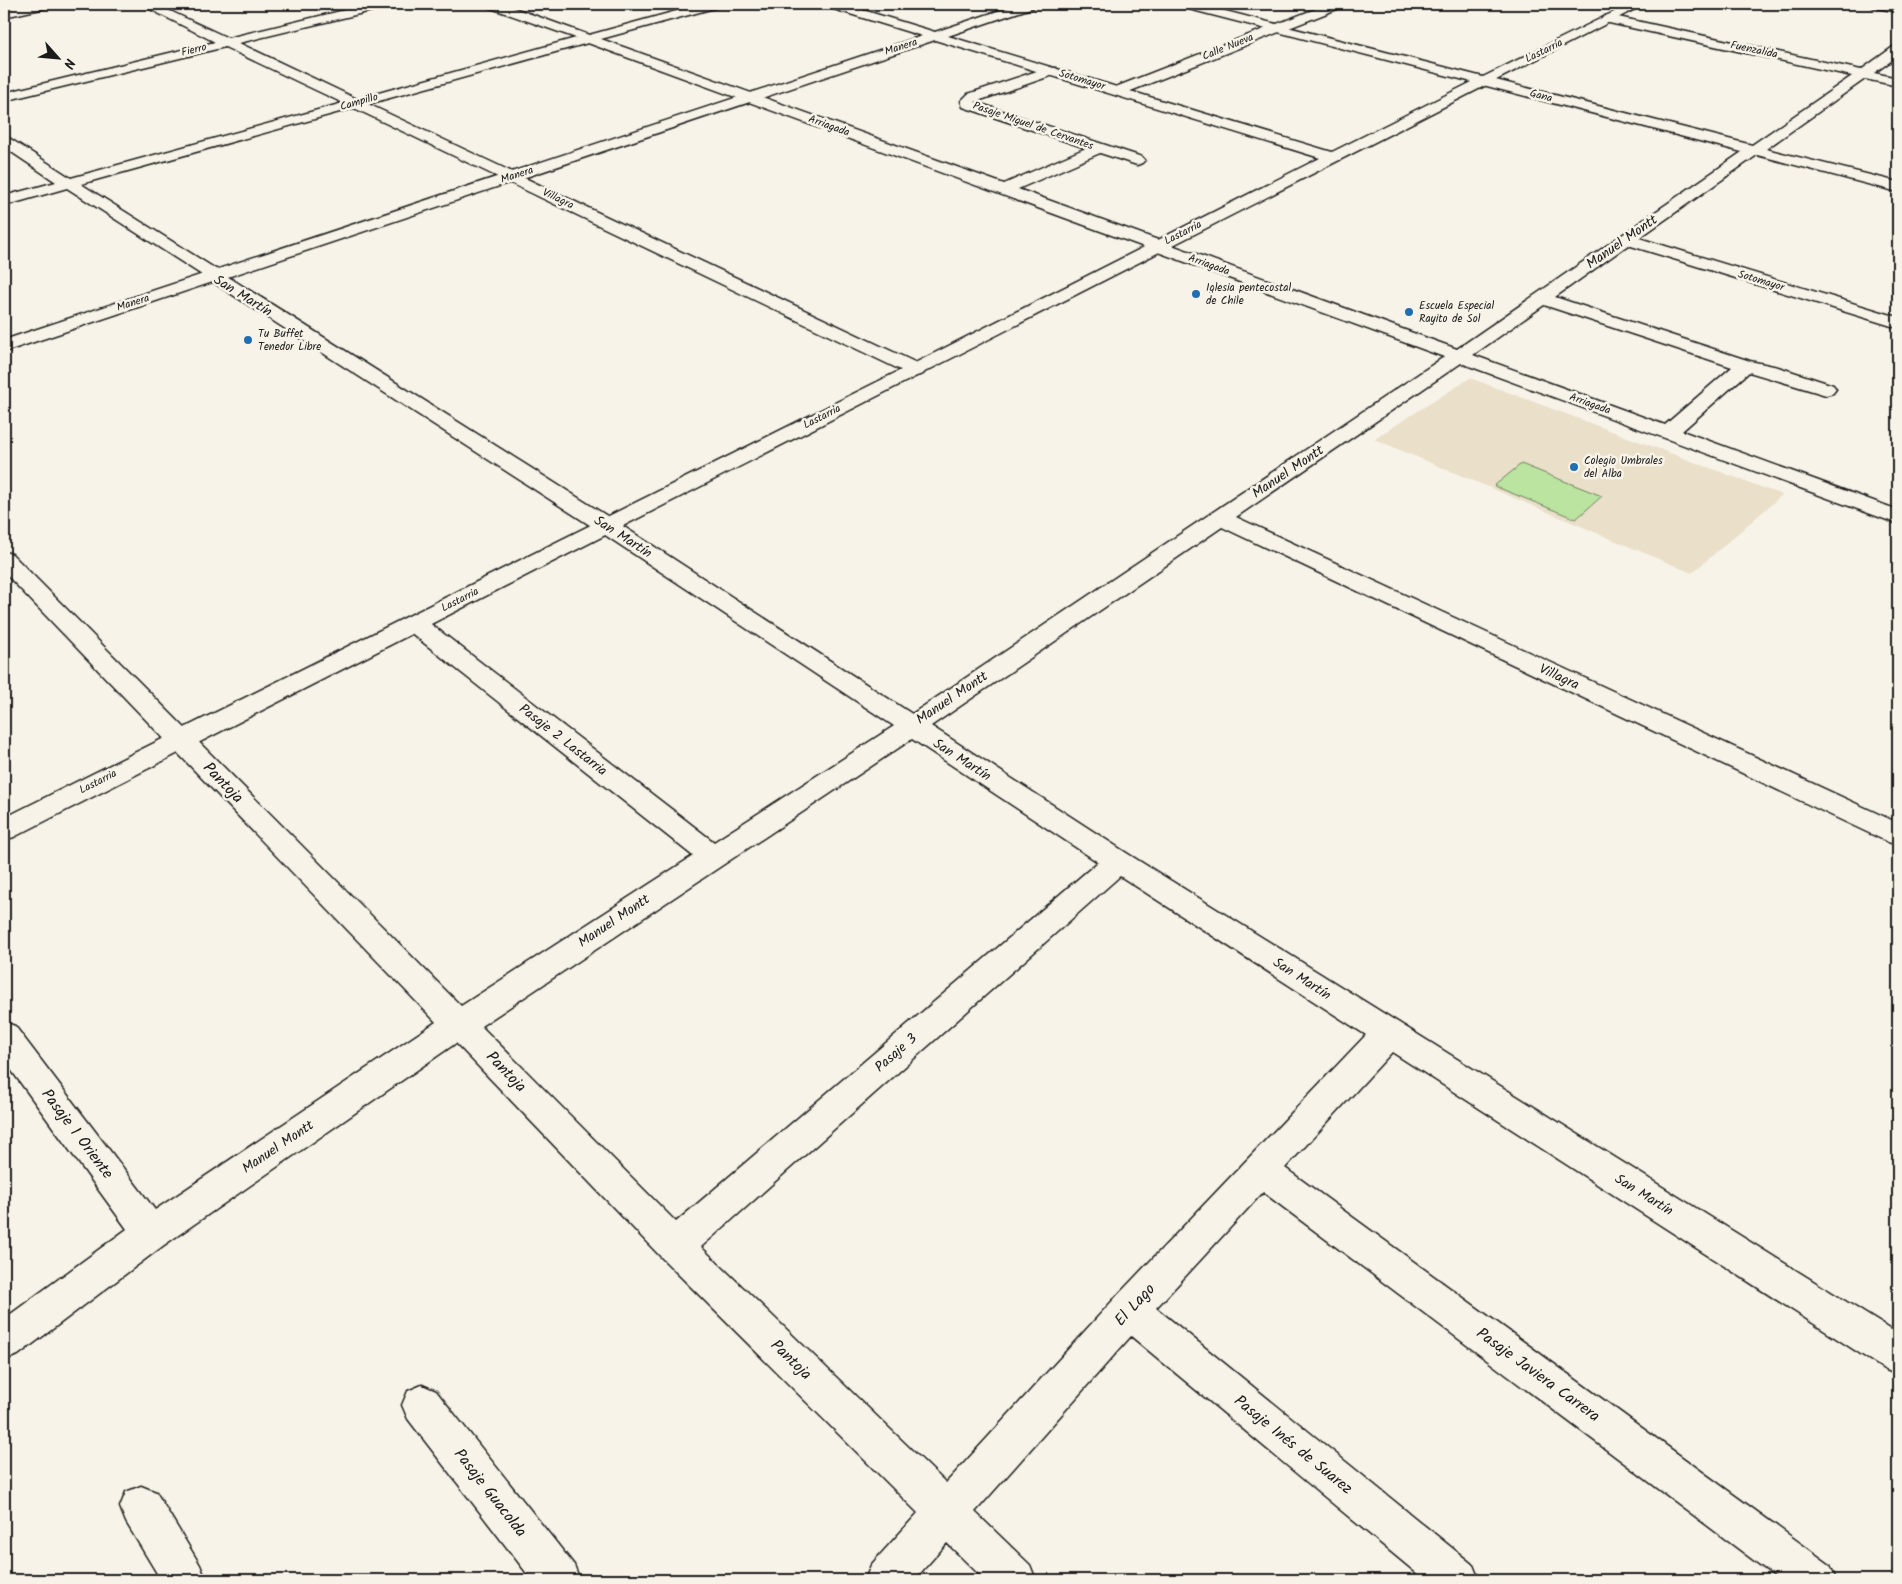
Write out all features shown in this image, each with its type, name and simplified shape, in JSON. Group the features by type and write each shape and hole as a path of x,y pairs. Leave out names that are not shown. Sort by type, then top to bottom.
{"street":[{"path":"4,13 46,4"},
{"name":"Villagra","path":"146,4 916,370"},
{"name":"Fierro","path":"4,97 384,4"},
{"name":"Arriagada","path":"492,4 1004,188 1898,518"},
{"name":"Campillo","path":"4,201 714,4"},
{"name":"Sotomayor","path":"831,4 1333,157"},
{"name":"Manera","path":"4,346 1030,4"},
{"name":"Gana","path":"1185,4 1898,187"},
{"name":"Calle Nueva","path":"1118,91 1338,4"},
{"name":"Lastarria","path":"4,830 1639,4"},
{"path":"1877,4 1898,8"},
{"name":"Fuenzalida","path":"1609,18 1898,82"},
{"name":"Manuel Montt","path":"4,1342 151,1233 459,1024 1221,518 1460,356 1898,50"},
{"name":"Pasaje Miguel de Cervantes","path":"1051,71 973,97 968,101 968,104 1136,160"},
{"name":"San Martín","path":"4,141 68,184 607,526 1118,861 1898,1356"},
{"name":"Pasaje Miguel de Cervantes","path":"1004,188 1099,148"},
{"name":"Sotomayor","path":"1625,240 1898,323"},
{"path":"1542,298 1745,365 1771,371 1826,389"},
{"path":"1668,433 1745,365"},
{"name":"Villagra","path":"1221,518 1898,836"},
{"name":"Pantoja","path":"4,559 675,1246 1015,1580"},
{"name":"Pasaje 2 Lastarria","path":"414,623 712,856"},
{"name":"Pasaje 3","path":"675,1246 1118,861"},
{"name":"El Lago","path":"886,1580 1129,1310 1388,1034"},
{"name":"Pasaje 1 Oriente","path":"4,1035 151,1233"},
{"name":"Pasaje Javiera Carrera","path":"1261,1170 1815,1580"},
{"name":"Pasaje Inés de Suarez","path":"1129,1310 1458,1580"},
{"name":"Pasaje Guacolda","path":"422,1405 559,1580"},
{"path":"141,1507 185,1580"}],"shaded area":[{"name":"Colegio Umbrales del Alba","path":"1470,378 1782,495 1692,573 1374,439"}],"green space":[{"path":"1521,464 1602,496 1576,519 1494,486"}],"place":[{"name":"Iglesia pentecostal de Chile","path":"1196,294"},
{"name":"Escuela Especial Rayito de Sol","path":"1409,312"},
{"name":"Tu Buffet Tenedor Libre","path":"248,340"},
{"name":"Colegio Umbrales del Alba","path":"1574,467"}]}
